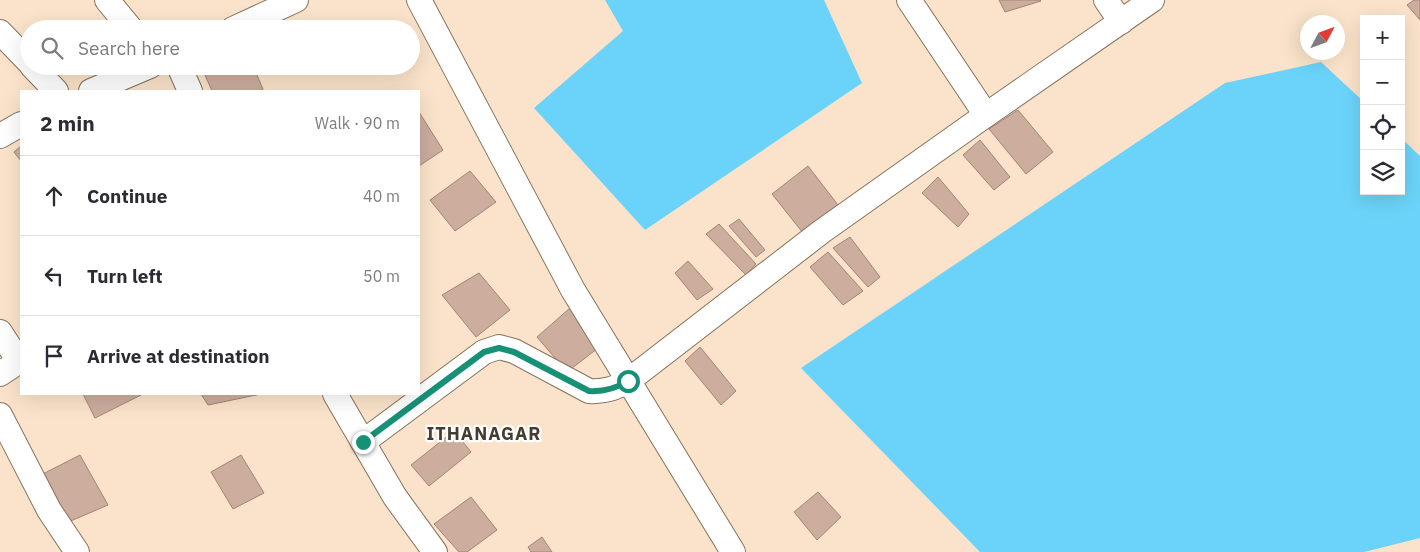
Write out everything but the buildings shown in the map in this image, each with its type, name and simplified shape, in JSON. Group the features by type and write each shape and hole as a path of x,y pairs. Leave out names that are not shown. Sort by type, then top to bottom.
{"street":[{"path":"107,0 124,20"},
{"path":"253,20 296,0"},
{"path":"419,0 573,290 733,552"},
{"path":"909,0 986,114"},
{"path":"1106,0 1121,22"},
{"path":"363,442 484,352 499,348 514,352 589,391 601,392 614,389 628,381 821,232 986,114 1152,0"},
{"path":"0,32 20,53"},
{"path":"41,75 55,90"},
{"path":"92,90 128,75"},
{"path":"184,75 190,90"},
{"path":"0,136 20,125"},
{"path":"0,332 13,365"},
{"path":"336,395 395,497 435,552"},
{"path":"0,415 48,510 76,552"}],"water":[{"path":"605,0 824,0 862,83 645,230 534,108 623,31"},
{"path":"1321,62 1360,98 1360,195 1405,195 1405,142 1420,156 1420,538 1364,552 980,552 801,368 1225,83"}],"district":[{"name":"ITHANAGAR","path":"484,434"}],"route":[{"path":"363,442 484,352 499,348 514,352 589,391 601,392 614,389 628,381"}]}
